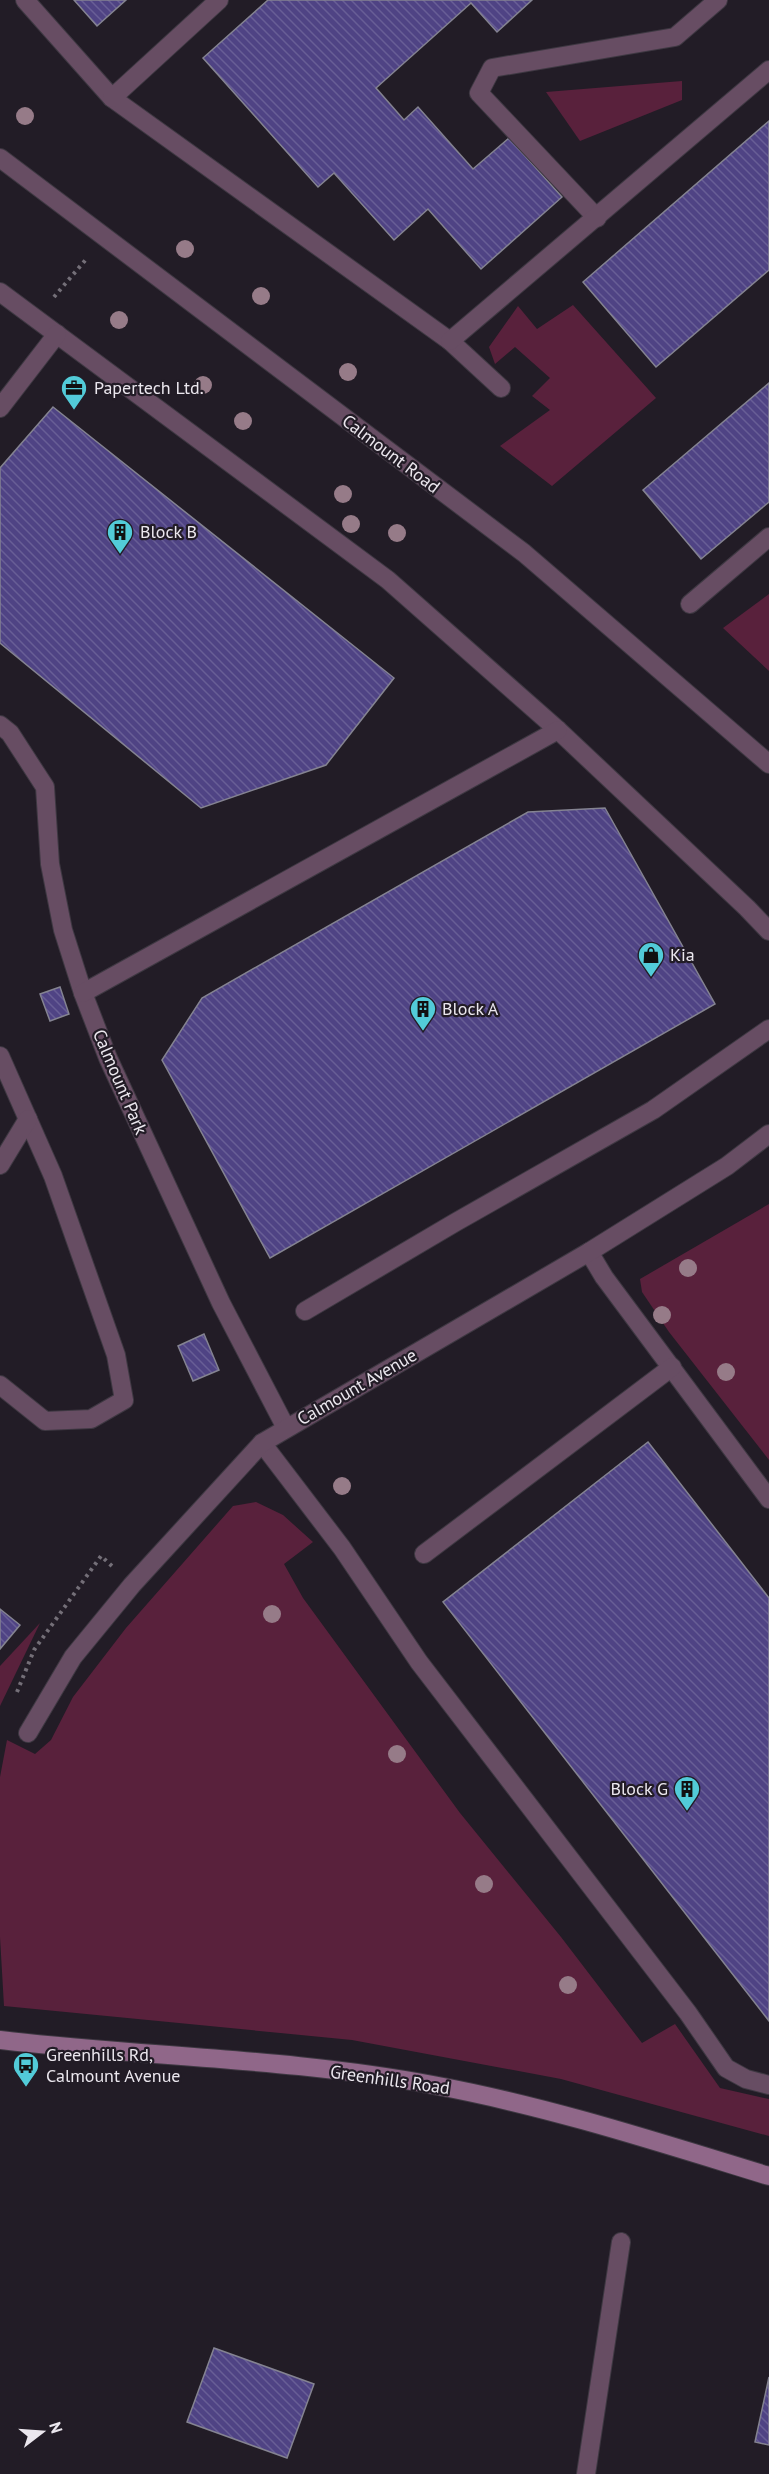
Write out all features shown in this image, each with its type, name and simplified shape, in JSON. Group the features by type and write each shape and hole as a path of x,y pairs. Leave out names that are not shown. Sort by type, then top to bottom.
{"main road":[{"name":"Greenhills Road","path":"0,2040 49,2046 201,2056 431,2084 514,2102 769,2176"}],"street":[{"path":"25,0 112,98 450,341 501,388"},
{"path":"112,98 219,0"},
{"path":"597,219 479,93 492,68 675,37 718,0"},
{"path":"450,341 597,219 769,70"},
{"name":"Calmount Road","path":"0,158 524,553 769,764"},
{"path":"0,292 388,580 558,730 747,908 769,932"},
{"path":"0,408 57,334"},
{"path":"690,604 769,537"},
{"name":"Calmount Park","path":"0,725 10,734 45,787 50,864 63,930 108,1058 221,1304 286,1428"},
{"path":"84,993 558,730"},
{"path":"305,1311 653,1110 769,1029"},
{"path":"0,1056 53,1176 116,1355 124,1400 91,1419 45,1421 0,1385"},
{"path":"0,1165 28,1119"},
{"name":"Calmount Avenue","path":"28,1733 74,1657 132,1585 262,1443 589,1252 727,1166 769,1134"},
{"path":"589,1252 604,1278 769,1499"},
{"path":"424,1554 672,1367"},
{"path":"262,1443 342,1548 419,1662 688,2013 726,2068 746,2079 769,2085"},
{"path":"586,2474 621,2242"}],"path":[{"path":"36,318 104,238"}],"shaded area":[{"path":"682,81 682,100 580,141 546,92"},
{"path":"573,305 656,398 552,486 500,446 550,410 532,396 550,378 515,347 495,364 489,347 518,306 537,329"},
{"path":"769,594 769,671 723,628"},
{"path":"769,1204 769,1460 669,1332 642,1292 640,1279"},
{"path":"256,1502 283,1515 313,1542 284,1564 303,1598 460,1813 561,1937 642,2043 675,2024 720,2088 769,2099 769,2136 561,2079 352,2040 4,2006 0,1937 0,1777 7,1740 35,1754 51,1740 73,1697 126,1628 233,1506"},
{"path":"40,1623 0,1706 0,1666"}],"building":[{"path":"74,0 126,0 97,26"},
{"path":"268,0 532,0 497,32 471,3 376,88 404,120 418,107 473,169 509,138 562,197 481,269 428,209 394,240 334,173 318,187 203,58"},
{"path":"769,121 769,270 656,367 583,282"},
{"path":"769,383 769,502 701,559 643,490"},
{"name":"Block B","path":"53,407 394,678 326,765 201,808 0,643 0,468"},
{"name":"Block A","path":"605,808 715,1004 270,1258 162,1060 202,998 528,812"},
{"path":"60,987 69,1014 50,1021 40,994"},
{"path":"204,1334 219,1370 193,1381 178,1346"},
{"name":"Block G","path":"648,1442 769,1598 769,2021 443,1602"},
{"path":"0,1609 20,1625 0,1649"},
{"path":"214,2348 314,2384 287,2458 187,2422"},
{"path":"769,2377 769,2445 755,2442"}],"place":[{"name":"Papertech Ltd.","path":"74,411"},
{"name":"Block B","path":"120,555"},
{"name":"Kia","path":"651,978"},
{"name":"Block A","path":"423,1032"},
{"name":"Block G","path":"687,1812"},
{"name":"Greenhills Rd, Calmount Avenue","path":"26,2088"}]}
